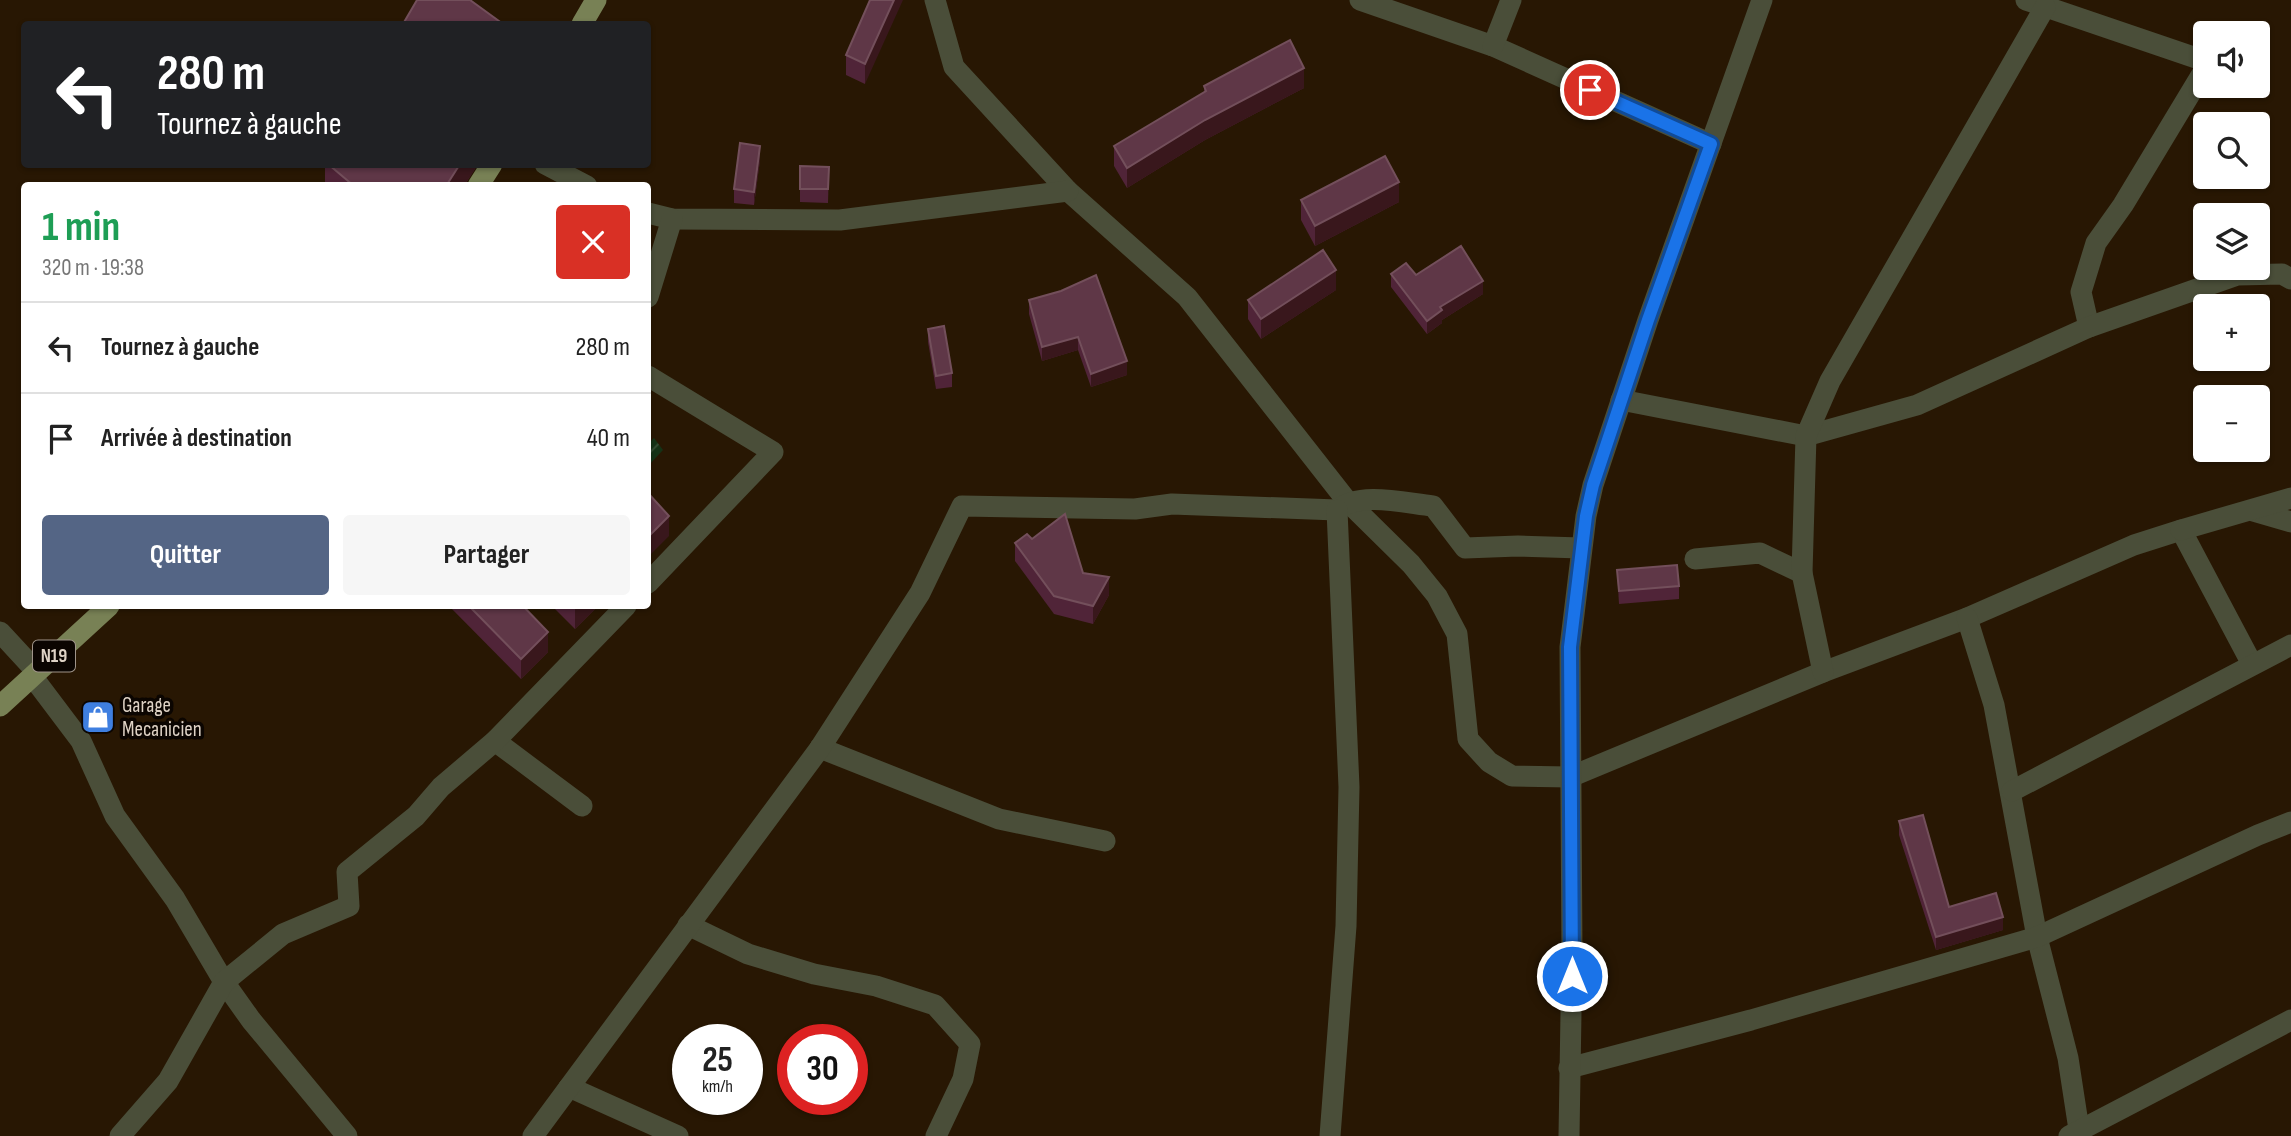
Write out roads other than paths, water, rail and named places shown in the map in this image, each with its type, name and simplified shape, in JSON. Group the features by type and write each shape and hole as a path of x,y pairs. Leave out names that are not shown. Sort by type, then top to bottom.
{"main road":[{"path":"584,21 596,0"},
{"name":"N19","path":"0,706 106,609"}],"street":[{"path":"934,0 954,67 1068,191 1187,297 1342,506 1411,564 1437,596 1457,634 1462,661 1468,739 1478,752 1512,776 1570,777 1823,672 1967,618 2134,545 2291,498"},
{"path":"1360,0 1493,46 1711,144"},
{"path":"1493,46 1511,0"},
{"path":"1569,1136 1570,647 1581,548 1593,485 1621,400 1762,0"},
{"path":"1823,672 1802,573 1806,436 1830,381 2036,3 2193,57"},
{"path":"2089,327 2081,292 2096,243 2123,205 2193,89"},
{"path":"553,168 579,182"},
{"path":"651,214 672,219 841,220 1068,191"},
{"path":"651,287 672,219"},
{"path":"1621,400 1806,436 1917,405 2089,327 2237,275 2282,274 2291,279"},
{"path":"651,378 773,452 651,580"},
{"path":"533,1136 820,748 920,593 962,506 1135,509 1172,504 1433,506 1465,548 1518,545 1581,548"},
{"path":"1330,1136 1346,926 1349,787 1342,506"},
{"path":"2247,510 2291,522"},
{"path":"2181,530 2252,664"},
{"path":"1695,559 1760,553 1802,573"},
{"path":"120,1136 169,1081 224,982 283,934 349,906 347,872 416,816 441,787 495,741 623,609"},
{"path":"1967,618 1994,705 2037,937 2068,1058 2076,1134 2287,1030"},
{"path":"0,632 35,674 81,741 115,816 175,899 224,982 347,1136"},
{"path":"2011,791 2291,645"},
{"path":"495,741 582,806"},
{"path":"820,748 999,819 1105,841"},
{"path":"1569,1068 1751,1020 2037,937 2291,822"},
{"path":"688,925 748,954 814,974 876,986 935,1005 970,1044 964,1079 936,1136"},
{"path":"569,1087 678,1136"}],"place":[{"name":"Garage Mecanicien","path":"98,717"}]}
